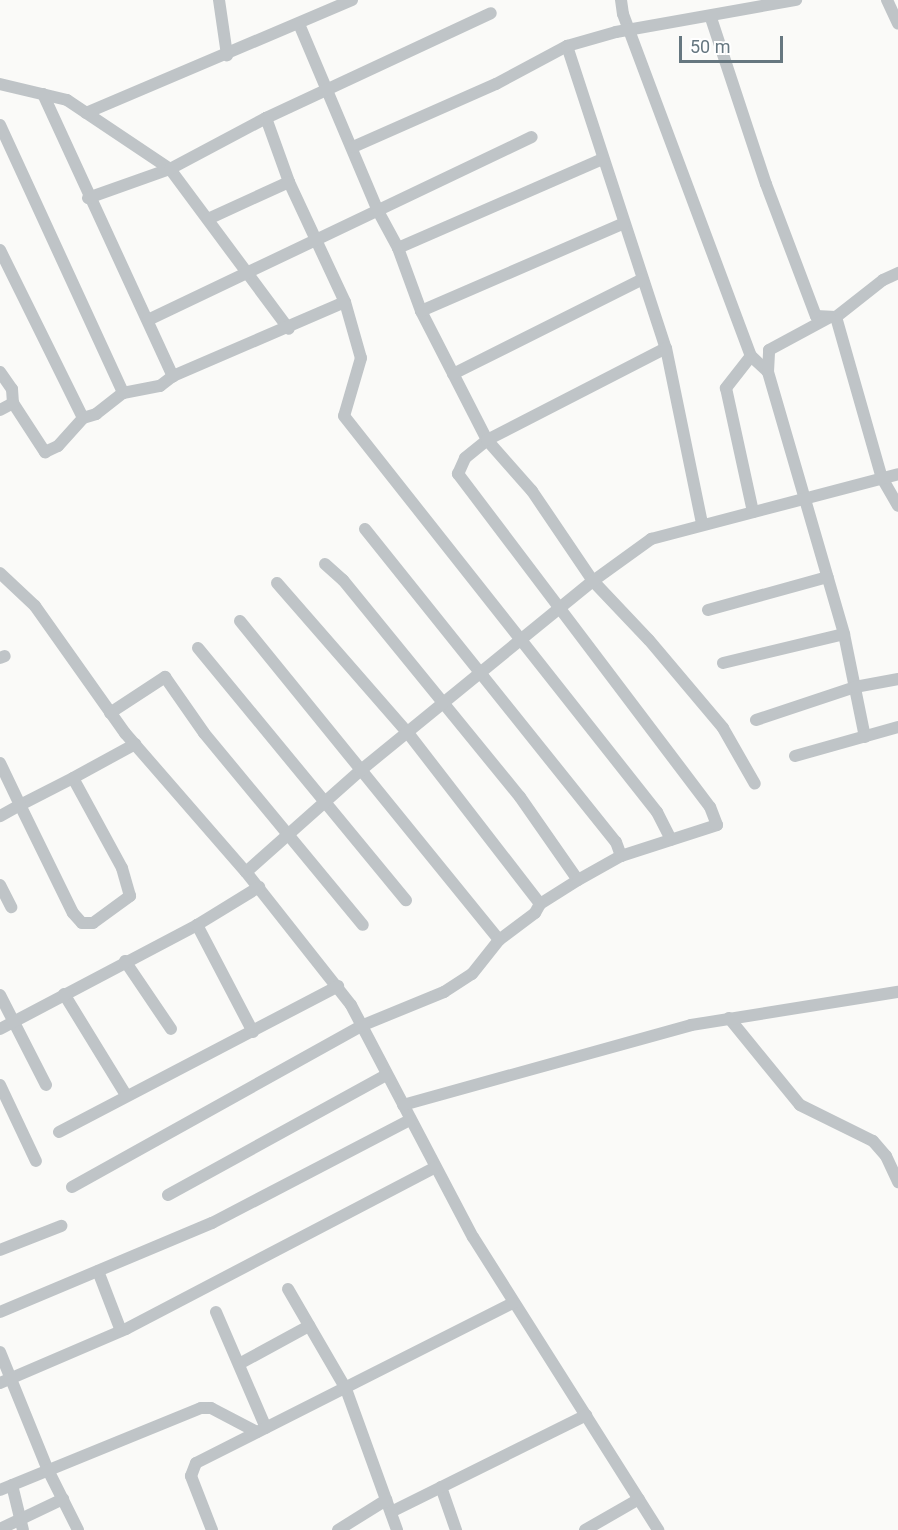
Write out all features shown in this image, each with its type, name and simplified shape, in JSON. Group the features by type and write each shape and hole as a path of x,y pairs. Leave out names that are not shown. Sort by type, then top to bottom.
{"street":[{"path":"219,0 227,54"},
{"path":"86,113 299,24 329,5 352,0"},
{"path":"621,0 623,14 632,31 751,356 768,372"},
{"path":"353,147 496,84 567,46 632,31 711,18 796,0"},
{"path":"888,0 898,24"},
{"path":"88,198 170,169 266,118 491,13"},
{"path":"711,18 766,184 816,316 833,317"},
{"path":"299,24 353,147 378,211 398,248 421,311 487,440 532,491 593,581 650,640 723,728 755,784"},
{"path":"567,46 666,348 702,524"},
{"path":"0,84 67,100 170,169 250,273 289,329"},
{"path":"43,94 88,198 173,376"},
{"path":"266,118 289,182 345,302 361,358 344,416 657,812 671,840"},
{"path":"0,125 123,393"},
{"path":"148,320 532,137"},
{"path":"398,248 603,159"},
{"path":"208,219 289,182"},
{"path":"421,311 624,223"},
{"path":"0,250 83,418"},
{"path":"865,736 844,634 768,372 770,350 833,317 883,280 898,273"},
{"path":"453,374 643,279"},
{"path":"0,372 12,389 13,403 45,452 58,446 83,418 96,414 123,393 160,386 173,376 289,329 345,302"},
{"path":"833,317 882,478 898,506"},
{"path":"72,1187 361,1026 444,992 472,974 499,940 535,913 540,904 578,880 621,856 717,825 710,807 458,474 465,458 487,440 666,348"},
{"path":"751,356 726,388 753,512"},
{"path":"0,410 13,403"},
{"path":"246,872 361,770 593,581 651,539 898,474"},
{"path":"365,529 616,842 621,856"},
{"path":"325,564 343,580 520,797 578,880"},
{"path":"0,573 35,606 135,744 246,872 338,986 434,1168 513,1303 658,1530"},
{"path":"708,610 828,577"},
{"path":"277,583 408,733 540,904"},
{"path":"240,621 499,940"},
{"path":"723,663 844,634"},
{"path":"198,648 324,804 406,900"},
{"path":"110,712 165,677 204,733 363,925"},
{"path":"756,720 855,687 898,679"},
{"path":"795,756 898,728"},
{"path":"0,816 135,744"},
{"path":"0,763 73,913 82,923 93,923 124,903 130,896 130,888 73,778"},
{"path":"0,885 11,907"},
{"path":"6,1026 125,961 197,925 258,887"},
{"path":"197,925 253,1032"},
{"path":"125,961 171,1029"},
{"path":"59,1132 338,986"},
{"path":"403,1106 691,1025 898,992"},
{"path":"64,994 126,1095"},
{"path":"0,995 6,1026 46,1085"},
{"path":"729,1018 800,1105 873,1141 886,1156 898,1182"},
{"path":"168,1195 386,1075"},
{"path":"0,1085 36,1161"},
{"path":"0,1312 212,1223 410,1120"},
{"path":"4,1381 121,1332 434,1168"},
{"path":"0,1250 61,1226"},
{"path":"98,1271 121,1332"},
{"path":"288,1289 346,1389 397,1530"},
{"path":"212,1530 192,1470 205,1457 346,1389 513,1303"},
{"path":"216,1312 262,1430"},
{"path":"238,1364 309,1326"},
{"path":"0,1352 4,1381 78,1530"},
{"path":"0,1490 206,1407 262,1430"},
{"path":"344,1528 388,1506 441,1487 586,1415"},
{"path":"12,1485 21,1525"},
{"path":"441,1487 456,1530"},
{"path":"1,1525 21,1525 63,1499"},
{"path":"585,1530 639,1499"},
{"path":"604,1530 613,1514"}]}
